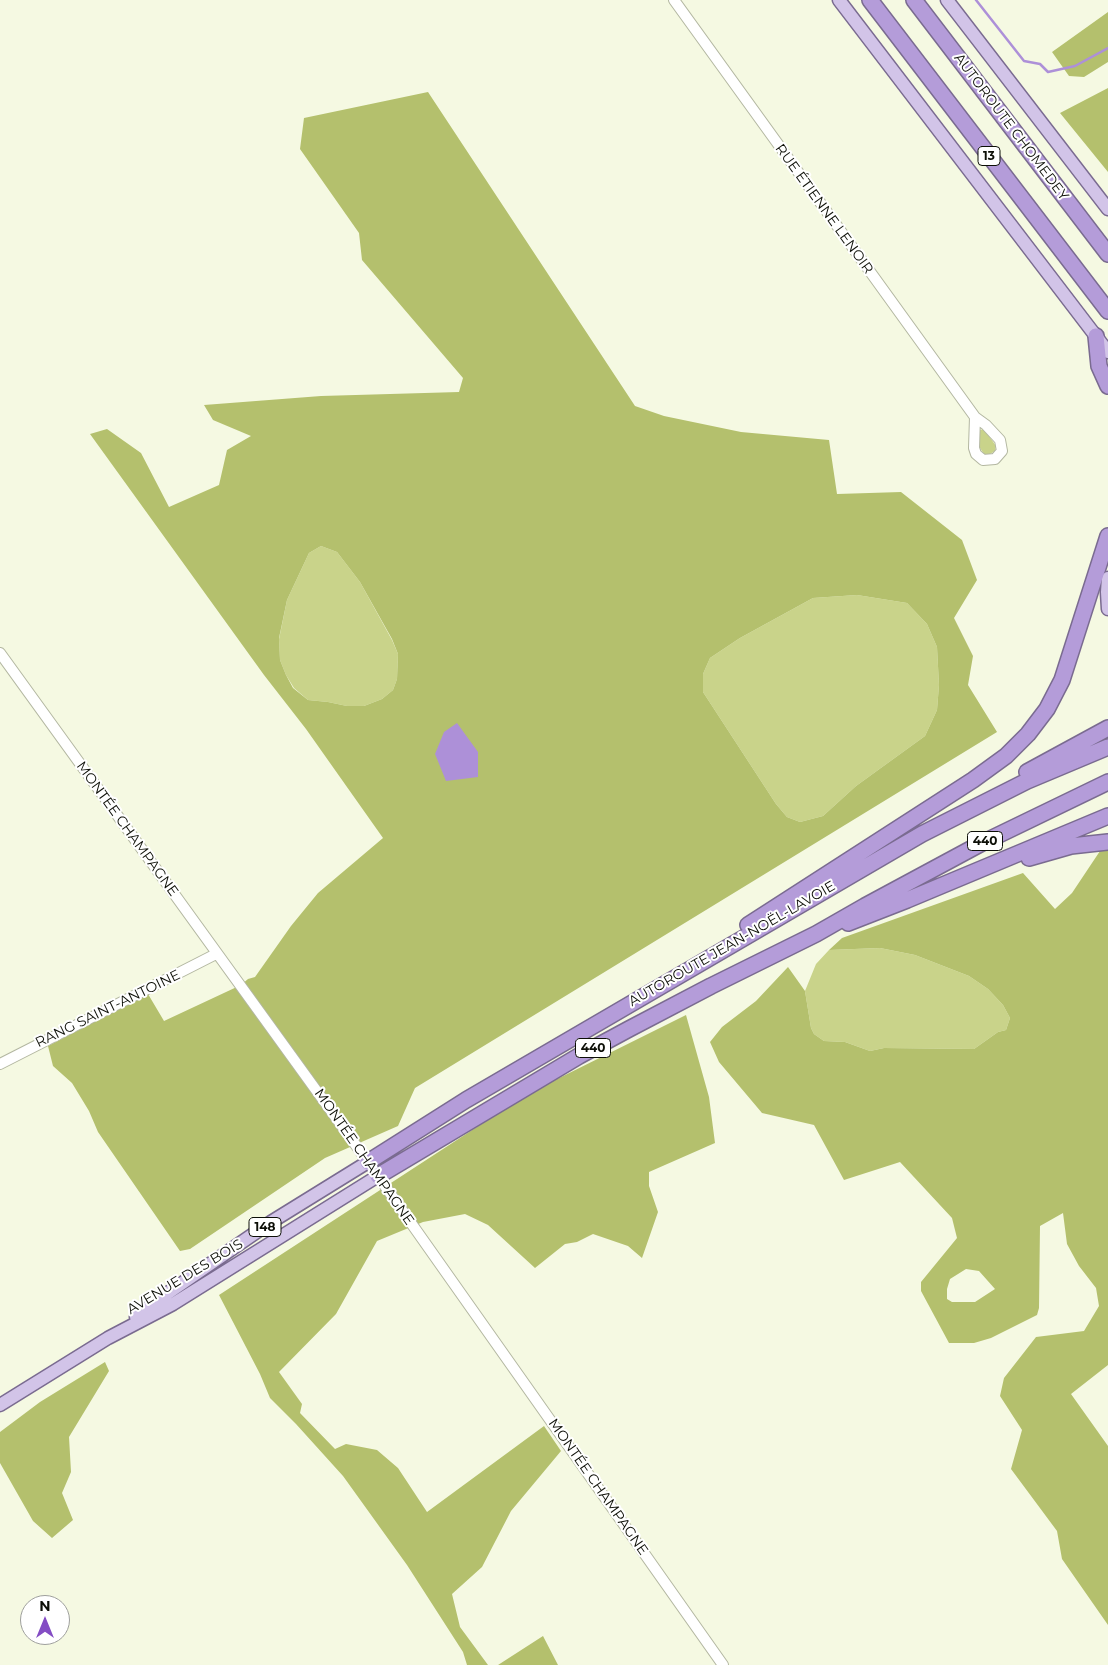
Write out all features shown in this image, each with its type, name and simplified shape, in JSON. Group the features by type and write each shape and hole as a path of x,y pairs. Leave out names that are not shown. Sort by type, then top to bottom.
{"highway":[{"name":"13","path":"870,0 1108,311"},
{"name":"AUTOROUTE CHOMEDEY","path":"914,0 1108,254"},
{"path":"1096,336 1098,366 1108,386"},
{"path":"656,988 776,906 973,780 1014,749 1042,718 1060,684 1108,536"},
{"path":"942,822 1108,728"},
{"name":"AUTOROUTE JEAN-NOËL-LAVOIE","path":"368,1162 466,1100 942,822 1027,781 1108,746"},
{"name":"AUTOROUTE JEAN-NOËL-LAVOIE","path":"378,1176 598,1046 711,986 816,934 982,843 1108,782"},
{"path":"816,934 870,916 1108,816"},
{"path":"963,877 1071,846 1108,842"}],"main road":[{"path":"840,0 1108,352"},
{"path":"947,0 1108,209"},
{"path":"1108,578 1106,592 1108,609"},
{"name":"AVENUE DES BOIS","path":"108,1338 173,1289 288,1212 368,1162"},
{"name":"AVENUE DES BOIS","path":"0,1405 108,1338 173,1304 378,1176"}],"street":[{"name":"RUE ÉTIENNE LENOIR","path":"674,0 975,417"},
{"name":"MONTÉE CHAMPAGNE","path":"0,653 368,1162 723,1665"},
{"name":"RANG SAINT-ANTOINE","path":"0,1064 216,954"}],"green space":[{"path":"1108,12 1108,62 1084,77 1069,76 1052,52"},
{"path":"1108,88 1108,172 1060,113"},
{"path":"428,92 635,406 664,416 741,432 829,440 837,494 901,492 962,540 977,580 954,618 973,656 968,685 997,732 415,1088 398,1126 325,1158 190,1249 180,1251 98,1132 89,1111 72,1083 53,1066 48,1046 148,994 164,1021 255,977 291,926 318,893 383,838 306,729 264,675 90,434 107,429 141,453 169,507 219,485 227,450 251,436 213,420 204,405 321,396 459,392 463,378 362,260 359,233 300,149 304,118","holes":["321,546 337,552 360,582 392,639 398,654 397,679 393,690 382,699 364,706 347,706 308,700 293,688 280,660 279,638 287,600 309,553","857,595 907,603 927,624 937,647 939,685 937,710 925,736 856,786 823,816 800,822 787,817 776,804 703,692 703,674 710,658 740,638 813,598"]},
{"path":"984,429 996,446 995,451 990,454 984,454 980,448 980,430"},
{"path":"321,546 337,552 360,582 398,654 397,679 393,690 382,699 364,706 347,706 308,700 294,688 280,660 279,639 287,600 309,553"},
{"path":"857,595 907,603 927,624 937,647 939,685 937,710 925,736 856,786 823,816 800,822 787,817 776,804 703,692 703,674 710,658 740,638 813,598"},
{"path":"1102,848 1108,848 1108,1365 1071,1394 1108,1446 1108,1625 1062,1559 1057,1531 1011,1469 1022,1430 1000,1396 1004,1378 1036,1337 1084,1331 1099,1306 1096,1288 1079,1266 1067,1244 1063,1213 1040,1226 1039,1308 1037,1315 991,1338 974,1343 949,1343 921,1291 921,1282 957,1238 952,1218 900,1162 844,1180 814,1125 762,1113 719,1062 710,1042 722,1027 756,1001 788,967 805,991 811,1028 814,1034 824,1041 845,1042 870,1051 884,1048 974,1049 998,1032 1006,1030 1010,1018 1003,1005 988,989 969,976 915,955 880,948 829,950 842,938 1023,873 1055,909 1072,893","holes":["966,1269 979,1271 995,1289 975,1302 952,1302 947,1299 950,1279"]},
{"path":"880,948 915,955 969,976 988,989 1003,1005 1010,1018 1006,1030 998,1032 974,1049 884,1048 870,1051 845,1042 824,1041 814,1034 811,1028 805,991 816,964 829,950"},
{"path":"686,1015 709,1097 715,1143 649,1172 649,1186 658,1212 642,1258 628,1246 593,1234 577,1242 565,1244 535,1268 488,1225 465,1214 423,1222 377,1241 336,1314 279,1372 302,1404 300,1413 335,1449 346,1444 377,1450 398,1468 427,1512 544,1426 561,1451 511,1511 482,1567 452,1594 460,1627 488,1665 467,1665 463,1652 407,1565 343,1476 270,1398 260,1374 219,1295 529,1093"},
{"path":"105,1362 109,1371 69,1437 71,1472 62,1493 73,1520 52,1538 33,1521 0,1463 0,1432 40,1402"},
{"path":"543,1636 558,1665 498,1665"}],"shaded area":[{"path":"457,723 478,752 478,777 446,781 435,754 444,732"}],"waterway":[{"path":"976,0 1024,61 1040,64 1048,72 1075,66 1108,48"}]}
